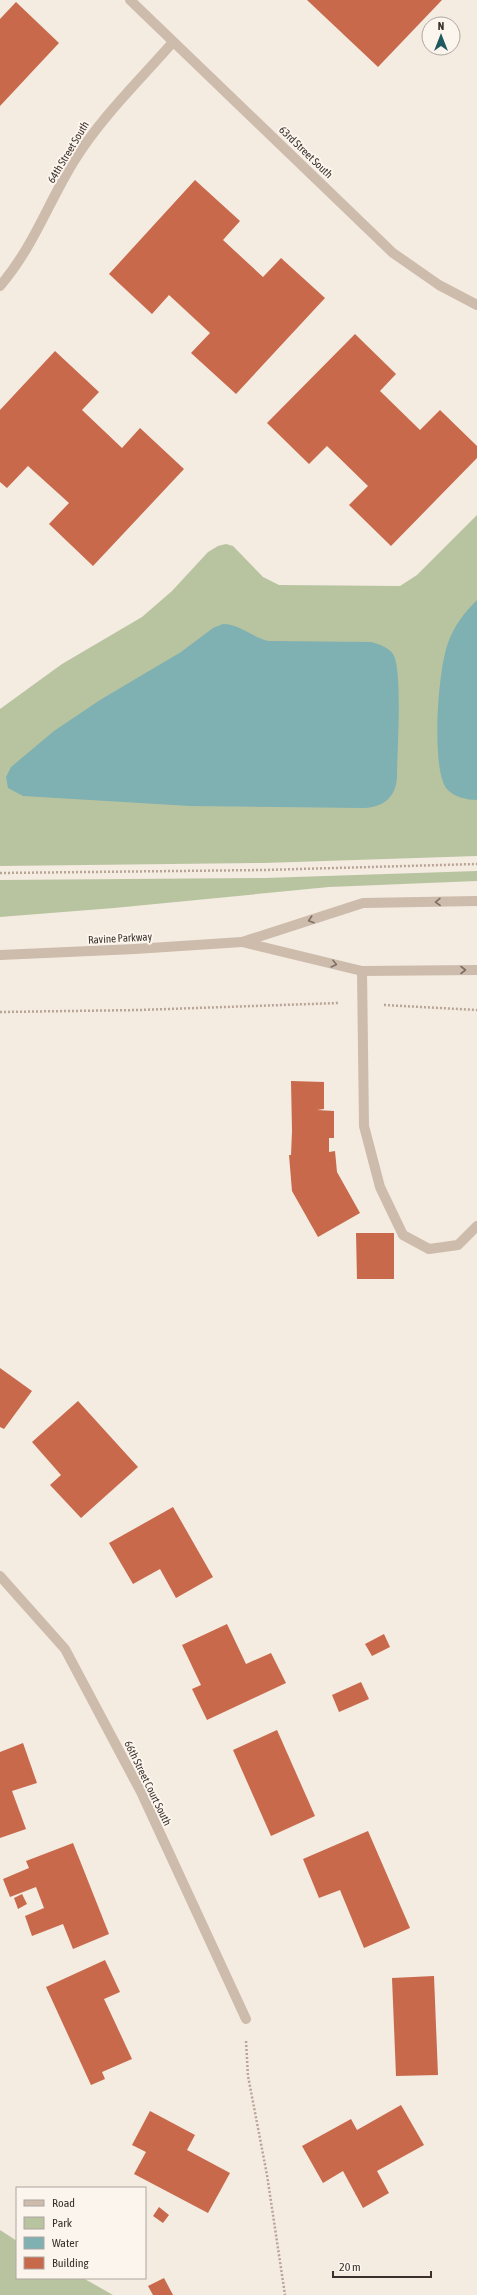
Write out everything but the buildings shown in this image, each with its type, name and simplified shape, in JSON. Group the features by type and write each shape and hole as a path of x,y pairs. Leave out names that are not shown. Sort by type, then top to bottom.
{"street":[{"name":"63rd Street South","path":"130,0 393,253 439,285 477,305"},
{"name":"64th Street South","path":"0,286 32,241 73,162 95,130 127,91 173,42"},
{"name":"Ravine Parkway","path":"0,955 84,952 242,942 363,904 477,901"},
{"name":"Ravine Parkway","path":"242,942 362,971 477,970"},
{"path":"362,971 364,1126 380,1187 403,1236 429,1249 458,1245 477,1226"},
{"name":"66th Street Court South","path":"0,1576 65,1649 141,1792 246,2018"}],"path":[{"path":"0,873 264,870 477,864"},
{"path":"0,1012 139,1010 246,1005 362,1003 477,1010"},
{"path":"246,2018 248,2076 267,2175 285,2295"}],"green space":[{"path":"477,515 477,856 264,863 0,866 0,709 62,664 142,617 172,591 208,552 218,546 226,544 233,546 263,577 279,585 400,586 417,575"},
{"path":"477,871 477,881 329,887 114,908 0,917 0,880 265,878"},
{"path":"0,2230 16,2240 16,2279 85,2279 113,2295 0,2295"}],"water":[{"path":"477,600 477,800 452,794 446,788 441,777 437,739 439,695 444,656 453,631"},
{"path":"223,624 235,626 269,641 371,642 389,649 393,654 396,663 399,693 397,777 394,790 388,800 377,806 364,808 190,806 23,796 8,788 6,777 11,767 54,731 100,700 181,652 213,628"}]}
